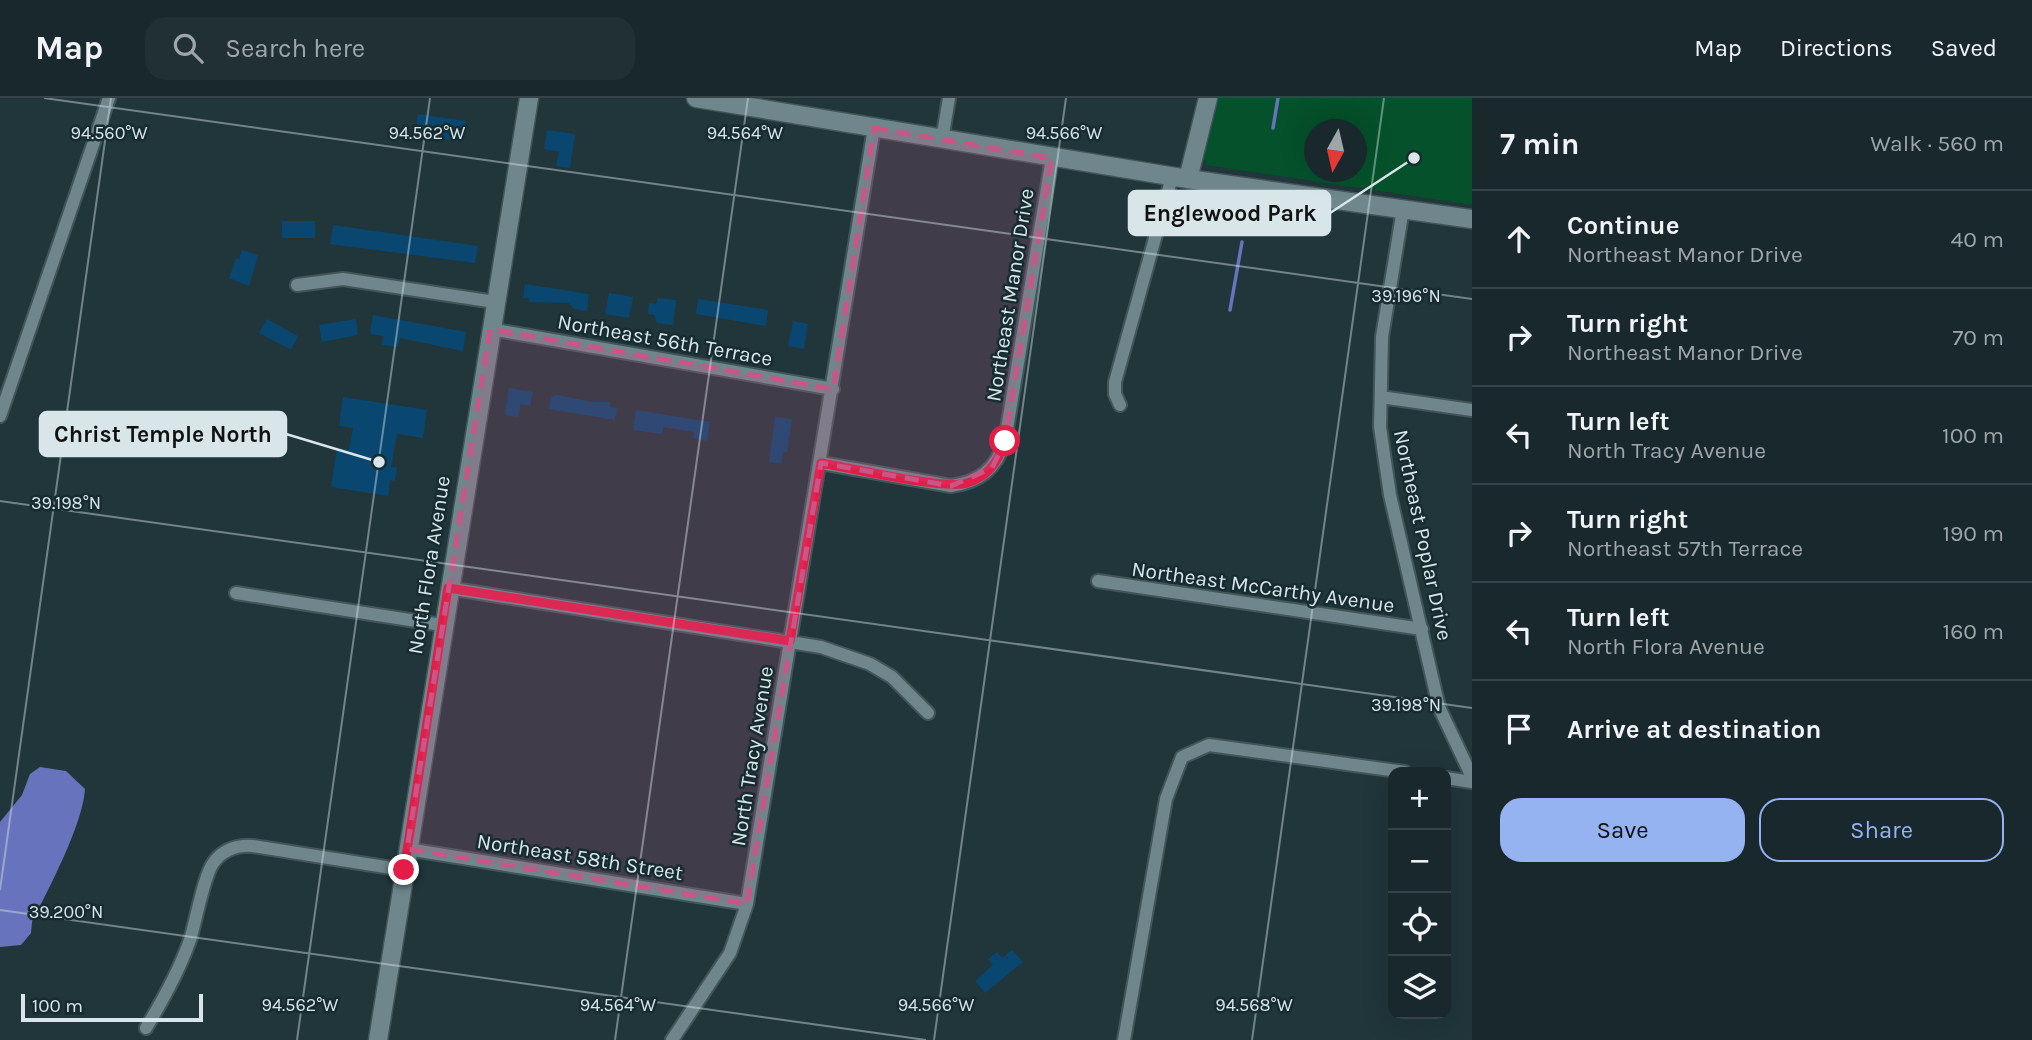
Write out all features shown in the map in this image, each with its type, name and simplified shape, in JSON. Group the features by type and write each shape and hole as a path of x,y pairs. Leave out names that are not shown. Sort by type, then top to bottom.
{"street":[{"path":"0,416 109,98"},
{"name":"North Flora Avenue","path":"378,1040 442,625 490,329 512,212 528,98"},
{"path":"696,98 1180,178 1472,219"},
{"path":"942,140 949,98"},
{"path":"1120,405 1115,394 1115,382 1208,98"},
{"name":"North Tracy Avenue","path":"672,1040 730,953 747,904 874,128"},
{"name":"Northeast Manor Drive","path":"821,463 951,486 966,484 992,468 1005,441 1052,158"},
{"name":"Northeast Poplar Drive","path":"1403,209 1382,337 1380,427 1390,495 1440,707 1472,779"},
{"path":"297,285 343,279 495,302"},
{"name":"Northeast 56th Terrace","path":"490,329 833,389"},
{"path":"1381,397 1472,410"},
{"name":"Northeast McCarthy Avenue","path":"1098,581 1422,629"},
{"path":"448,588 821,647 870,664 892,677 928,713"},
{"path":"236,593 442,625"},
{"path":"1124,1040 1173,773 1182,757 1209,745 1388,770"},
{"path":"1451,778 1472,779"},
{"path":"146,1028 173,980 189,943 210,868 226,851 236,846 253,846 404,870"},
{"name":"Northeast 58th Street","path":"407,849 747,904"}],"highlighted area":[{"path":"874,128 1052,158 1005,441 992,468 951,486 821,463 747,904 407,849 490,329 833,389"}],"green space":[{"path":"1215,98 1472,98 1472,205 1319,182 1367,182 1367,119 1304,119 1304,180 1206,165 1202,151"}],"water":[{"path":"40,767 66,771 85,789 83,803 64,856 32,922 31,933 21,945 0,947 0,822 22,795 30,774"}],"building":[{"path":"418,114 466,121 463,142 415,135"},
{"path":"547,130 575,134 570,168 556,166 559,152 544,149"},
{"path":"282,221 315,221 315,238 282,238"},
{"path":"333,225 478,246 475,263 330,244"},
{"path":"242,250 258,255 249,286 229,278"},
{"path":"525,284 589,294 587,311 574,309 569,303 529,302 529,298 523,298"},
{"path":"609,293 633,297 629,318 605,314"},
{"path":"657,298 676,300 673,325 657,323 654,315 648,314 649,303 656,304"},
{"path":"698,299 768,310 766,326 696,314"},
{"path":"373,315 466,332 463,351 400,338 398,347 382,345 383,336 370,334"},
{"path":"267,319 298,336 291,350 259,333"},
{"path":"356,319 358,335 322,342 319,325"},
{"path":"793,321 808,324 804,349 788,346"},
{"path":"509,388 533,392 530,406 521,404 518,417 505,415"},
{"path":"557,395 592,402 610,402 610,407 617,408 615,420 549,409 551,397"},
{"path":"343,397 427,410 423,438 397,434 391,467 397,468 395,481 390,480 388,496 331,487 337,448 349,450 353,428 339,426"},
{"path":"636,410 710,422 707,441 693,438 694,432 663,427 662,434 633,430"},
{"path":"775,417 792,419 787,452 783,452 781,464 769,462"},
{"path":"1012,950 1023,962 985,993 975,981 993,965 988,959 997,952 1002,958"}],"waterway":[{"path":"1273,128 1278,98"},
{"path":"1230,310 1242,242"}],"place":[{"name":"Englewood Park","path":"1414,158"},
{"name":"Christ Temple North","path":"379,462"}],"route":[{"path":"404,870 448,588 790,641 821,463 951,486 980,478 992,468 1005,441"}]}
